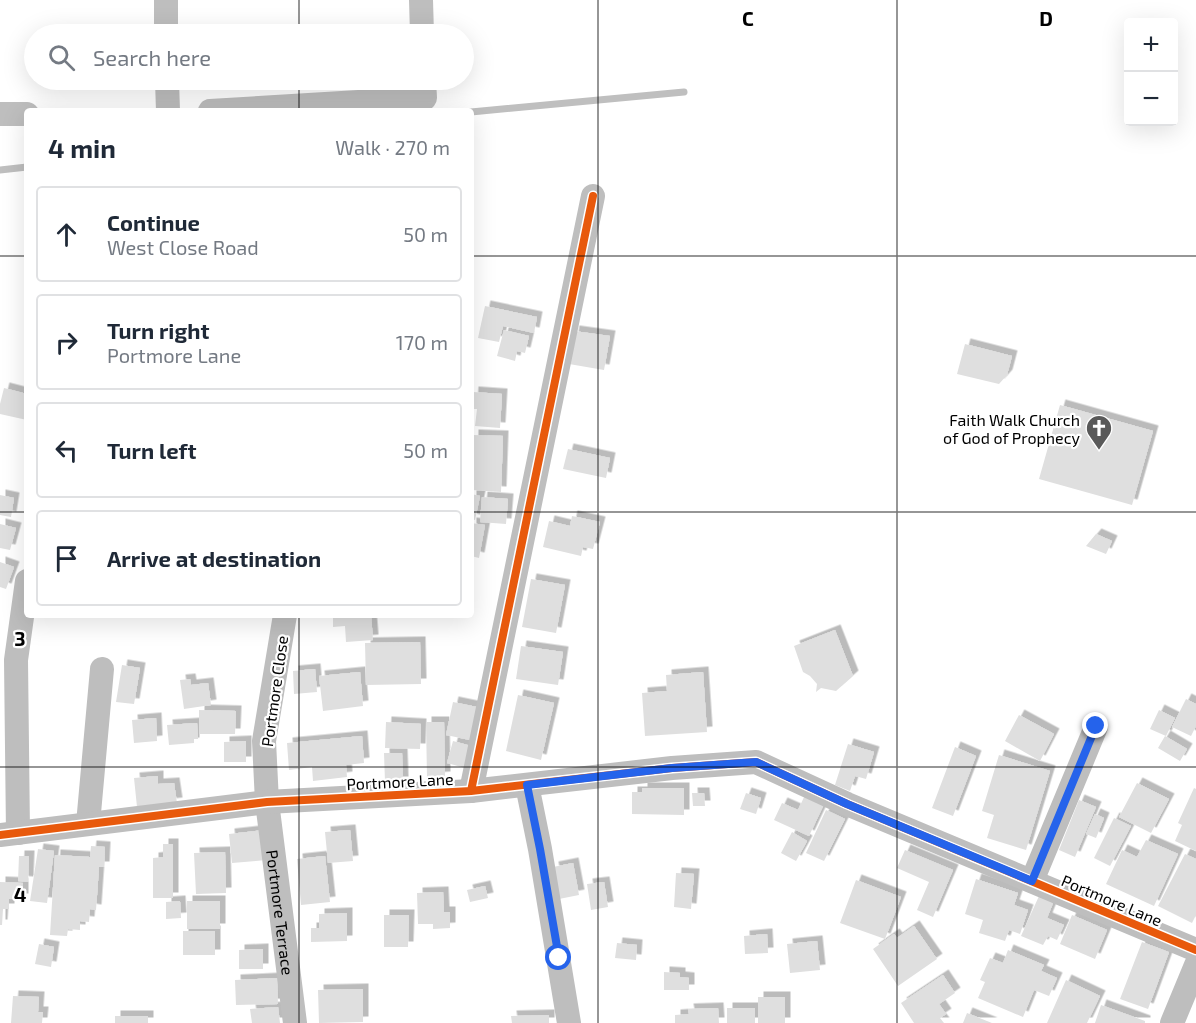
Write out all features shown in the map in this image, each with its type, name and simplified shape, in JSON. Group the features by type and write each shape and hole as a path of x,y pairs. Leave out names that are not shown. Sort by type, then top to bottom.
{"street":[{"path":"166,0 166,24"},
{"path":"421,0 422,24"},
{"path":"167,90 168,108"},
{"path":"260,108 425,98 425,90"},
{"path":"0,114 24,114"},
{"path":"471,790 593,196"},
{"path":"9,834 16,660 24,603"},
{"name":"Portmore Close","path":"267,802 264,741 284,618"},
{"path":"88,824 102,669"},
{"path":"1032,881 1096,726"},
{"name":"Portmore Lane","path":"9,834 267,802 471,790 672,768 756,762 847,804 1196,950"},
{"path":"527,785 569,1023"},
{"name":"Portmore Terrace","path":"267,802 295,1023"},
{"path":"1172,1023 1196,965"}],"building":[{"path":"485,306 537,317 534,333 503,326 499,342 478,338"},
{"path":"504,330 529,336 525,353 517,351 515,361 497,356"},
{"path":"574,331 610,336 604,370 569,364"},
{"path":"965,344 1012,356 1007,375 999,384 957,374"},
{"path":"4,388 24,393 24,419 0,414"},
{"path":"474,392 502,394 500,428 475,426 477,409 474,409"},
{"path":"1060,405 1153,431 1132,505 1039,479"},
{"path":"474,435 503,436 501,492 474,490"},
{"path":"568,449 610,458 606,478 563,469"},
{"path":"0,495 14,498 11,517 0,515"},
{"path":"474,495 480,496 474,520"},
{"path":"482,497 508,499 506,524 480,522"},
{"path":"572,516 600,522 593,549 583,547 581,556 543,547 549,521 570,526"},
{"path":"474,523 485,525 479,558 474,557"},
{"path":"0,524 16,528 10,550 0,548"},
{"path":"1096,534 1112,541 1106,554 1086,546"},
{"path":"0,562 14,567 6,589 0,587"},
{"path":"531,579 565,585 556,633 522,627"},
{"path":"333,618 371,618 373,640 346,642 345,626 333,627"},
{"path":"835,630 853,676 836,691 821,688 816,692 817,684 803,672 794,646"},
{"path":"420,642 421,684 366,685 365,643"},
{"path":"521,646 563,652 558,685 516,679"},
{"path":"122,665 140,668 134,704 116,702"},
{"path":"315,669 317,692 294,694 293,671"},
{"path":"360,672 363,706 323,711 319,676"},
{"path":"703,672 707,732 645,736 642,693 667,691 666,675"},
{"path":"190,679 191,685 208,683 211,705 184,709 180,680"},
{"path":"518,695 554,703 541,760 506,751"},
{"path":"1186,699 1196,704 1196,726 1191,736 1172,727"},
{"path":"453,702 477,707 470,740 446,735"},
{"path":"199,710 236,711 235,734 199,734"},
{"path":"1159,710 1175,718 1166,736 1150,729"},
{"path":"1019,715 1054,734 1040,761 1005,741"},
{"path":"156,718 157,741 134,743 132,720"},
{"path":"386,722 421,724 420,749 385,748"},
{"path":"426,722 444,722 445,777 427,778"},
{"path":"197,723 198,739 194,739 194,743 169,745 167,725"},
{"path":"362,736 364,763 346,765 347,777 313,781 312,767 289,770 287,743"},
{"path":"1165,736 1187,749 1180,761 1158,748"},
{"path":"246,741 246,762 224,762 224,742"},
{"path":"453,741 471,746 465,768 447,763"},
{"path":"848,744 874,752 866,779 855,776 850,791 835,785"},
{"path":"955,747 976,756 953,816 932,808"},
{"path":"384,753 402,753 403,782 385,782"},
{"path":"999,755 1050,771 1026,850 987,838 994,815 982,811"},
{"path":"158,776 158,784 174,783 177,803 137,807 134,778"},
{"path":"1137,783 1169,799 1151,833 1119,817"},
{"path":"642,788 684,788 684,815 632,814 632,792 642,792"},
{"path":"1194,788 1196,789 1196,851 1175,841 1182,825 1178,823"},
{"path":"692,793 704,793 705,806 693,806"},
{"path":"746,793 761,798 756,814 740,809"},
{"path":"805,795 824,804 809,836 774,820 782,803 798,810"},
{"path":"1079,800 1096,807 1075,857 1059,850"},
{"path":"826,810 845,819 824,861 806,853"},
{"path":"1095,814 1104,818 1096,838 1086,834"},
{"path":"1114,818 1131,826 1110,866 1094,858"},
{"path":"264,830 267,860 232,863 229,834"},
{"path":"350,830 353,861 328,863 325,832"},
{"path":"792,832 807,841 796,861 781,853"},
{"path":"1146,840 1178,854 1154,906 1106,884 1122,850 1137,857"},
{"path":"163,844 173,844 173,898 153,898 153,858 163,857"},
{"path":"91,846 105,847 104,867 99,867 96,910 90,909 89,922 80,921 80,930 68,929 67,936 50,935 55,855 90,857"},
{"path":"38,849 54,851 47,903 30,901"},
{"path":"905,850 953,870 933,917 917,910 929,882 897,868"},
{"path":"225,852 226,893 196,894 194,853"},
{"path":"1185,854 1196,859 1196,915 1192,923 1158,906"},
{"path":"19,856 29,856 28,882 18,881"},
{"path":"325,856 330,902 301,905 297,859"},
{"path":"573,863 579,895 559,899 553,867"},
{"path":"676,873 694,874 691,909 674,907"},
{"path":"976,879 1018,893 1014,905 1028,910 1020,934 1009,930 1005,941 979,933 983,920 965,914"},
{"path":"856,880 901,897 885,939 840,923"},
{"path":"0,882 23,883 23,899 9,899 9,909 3,909 2,925 0,925"},
{"path":"604,882 608,907 591,910 587,884"},
{"path":"485,886 488,898 470,902 467,890"},
{"path":"443,892 444,912 450,912 450,928 433,929 433,924 418,924 417,893"},
{"path":"1039,896 1053,903 1047,918 1064,925 1057,940 1048,936 1043,945 1021,936"},
{"path":"180,901 181,918 166,919 166,902"},
{"path":"187,901 220,901 220,929 187,929"},
{"path":"347,913 347,941 311,942 311,928 319,928 319,914"},
{"path":"384,915 409,915 408,947 384,947"},
{"path":"1072,915 1107,930 1095,959 1060,944"},
{"path":"914,926 937,959 898,986 873,949 894,934 897,938"},
{"path":"183,931 215,931 215,955 183,955"},
{"path":"767,934 768,953 745,954 744,936"},
{"path":"817,941 820,970 790,973 787,944"},
{"path":"1142,942 1169,952 1148,1009 1120,999"},
{"path":"617,943 637,945 636,960 615,958"},
{"path":"39,944 54,947 51,967 35,964"},
{"path":"263,949 263,969 239,969 239,950"},
{"path":"1008,950 1044,965 1041,971 1057,978 1049,996 1034,990 1023,1017 978,998 985,982 980,980 990,958 1003,963"},
{"path":"664,972 680,973 680,977 689,978 689,990 664,990"},
{"path":"943,975 955,993 939,1004 946,1014 940,1018 944,1023 914,1023 901,1003"},
{"path":"277,978 278,1004 236,1005 235,980"},
{"path":"1066,980 1100,996 1087,1023 1047,1023"},
{"path":"363,989 363,1022 319,1023 318,990"},
{"path":"13,996 39,997 38,1012 43,1012 42,1023 11,1023"},
{"path":"758,997 785,997 785,1023 758,1023"},
{"path":"1101,1005 1145,1021 1145,1023 1095,1023"},
{"path":"278,1007 280,1023 252,1023 250,1009"},
{"path":"718,1008 719,1023 675,1023 675,1015 689,1014 688,1009"},
{"path":"727,1008 755,1008 755,1023 727,1023"},
{"path":"967,1013 992,1023 963,1023"},
{"path":"549,1015 549,1023 512,1023 511,1016"},
{"path":"115,1016 148,1016 148,1023 115,1023"}],"waterway":[{"path":"474,112 684,92"},
{"path":"0,170 24,167"}],"cycle path":[{"path":"471,791 593,196"},
{"path":"0,835 267,802 471,791 672,768 756,762 847,804 1196,950"}],"place":[{"name":"Faith Walk Church of God of Prophecy","path":"1099,451"}],"route":[{"path":"559,958 527,785 672,768 756,762 847,804 1032,881 1096,726"}]}
